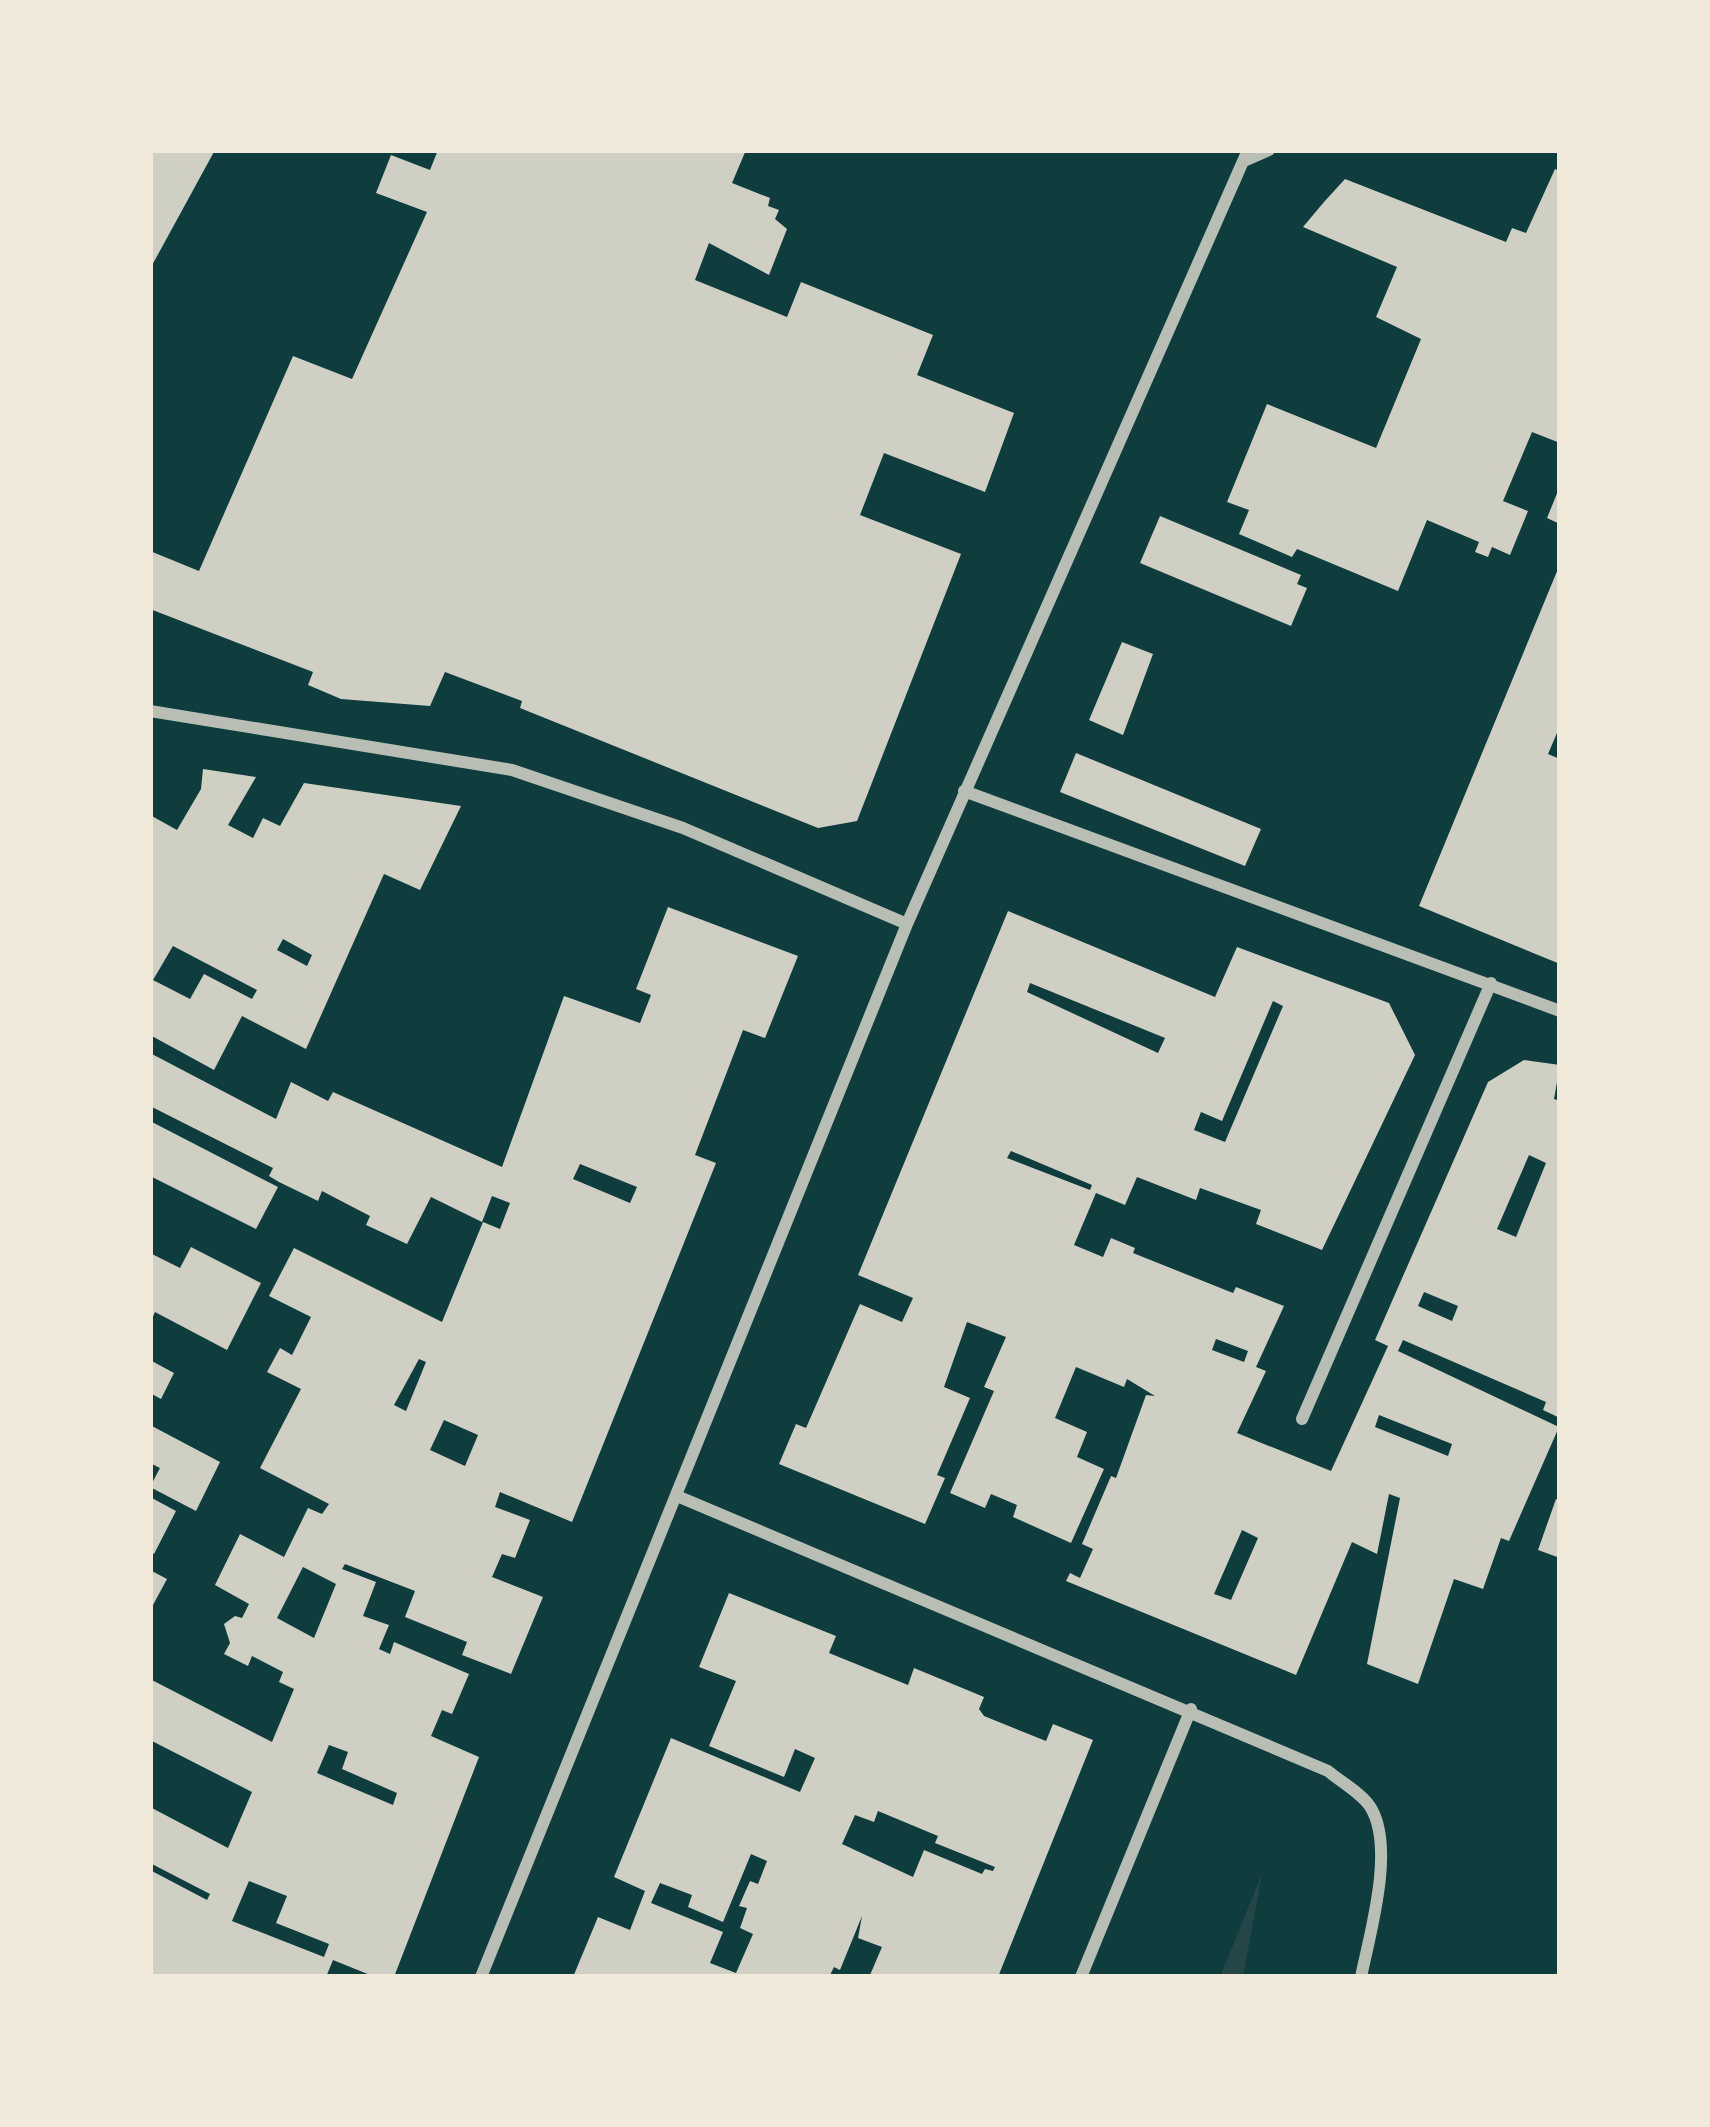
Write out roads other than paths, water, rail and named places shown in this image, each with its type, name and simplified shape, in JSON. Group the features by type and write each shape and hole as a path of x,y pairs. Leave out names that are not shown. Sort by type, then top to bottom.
{"street":[{"path":"481,1977 964,791 1246,155 1269,150"},
{"path":"150,711 512,770 683,828 907,924"},
{"path":"964,791 1560,1011"},
{"path":"1302,1419 1491,983"},
{"path":"677,1496 1191,1709 1328,1771 1370,1805 1380,1833 1378,1899 1361,1977"},
{"path":"1081,1977 1191,1709"}]}
